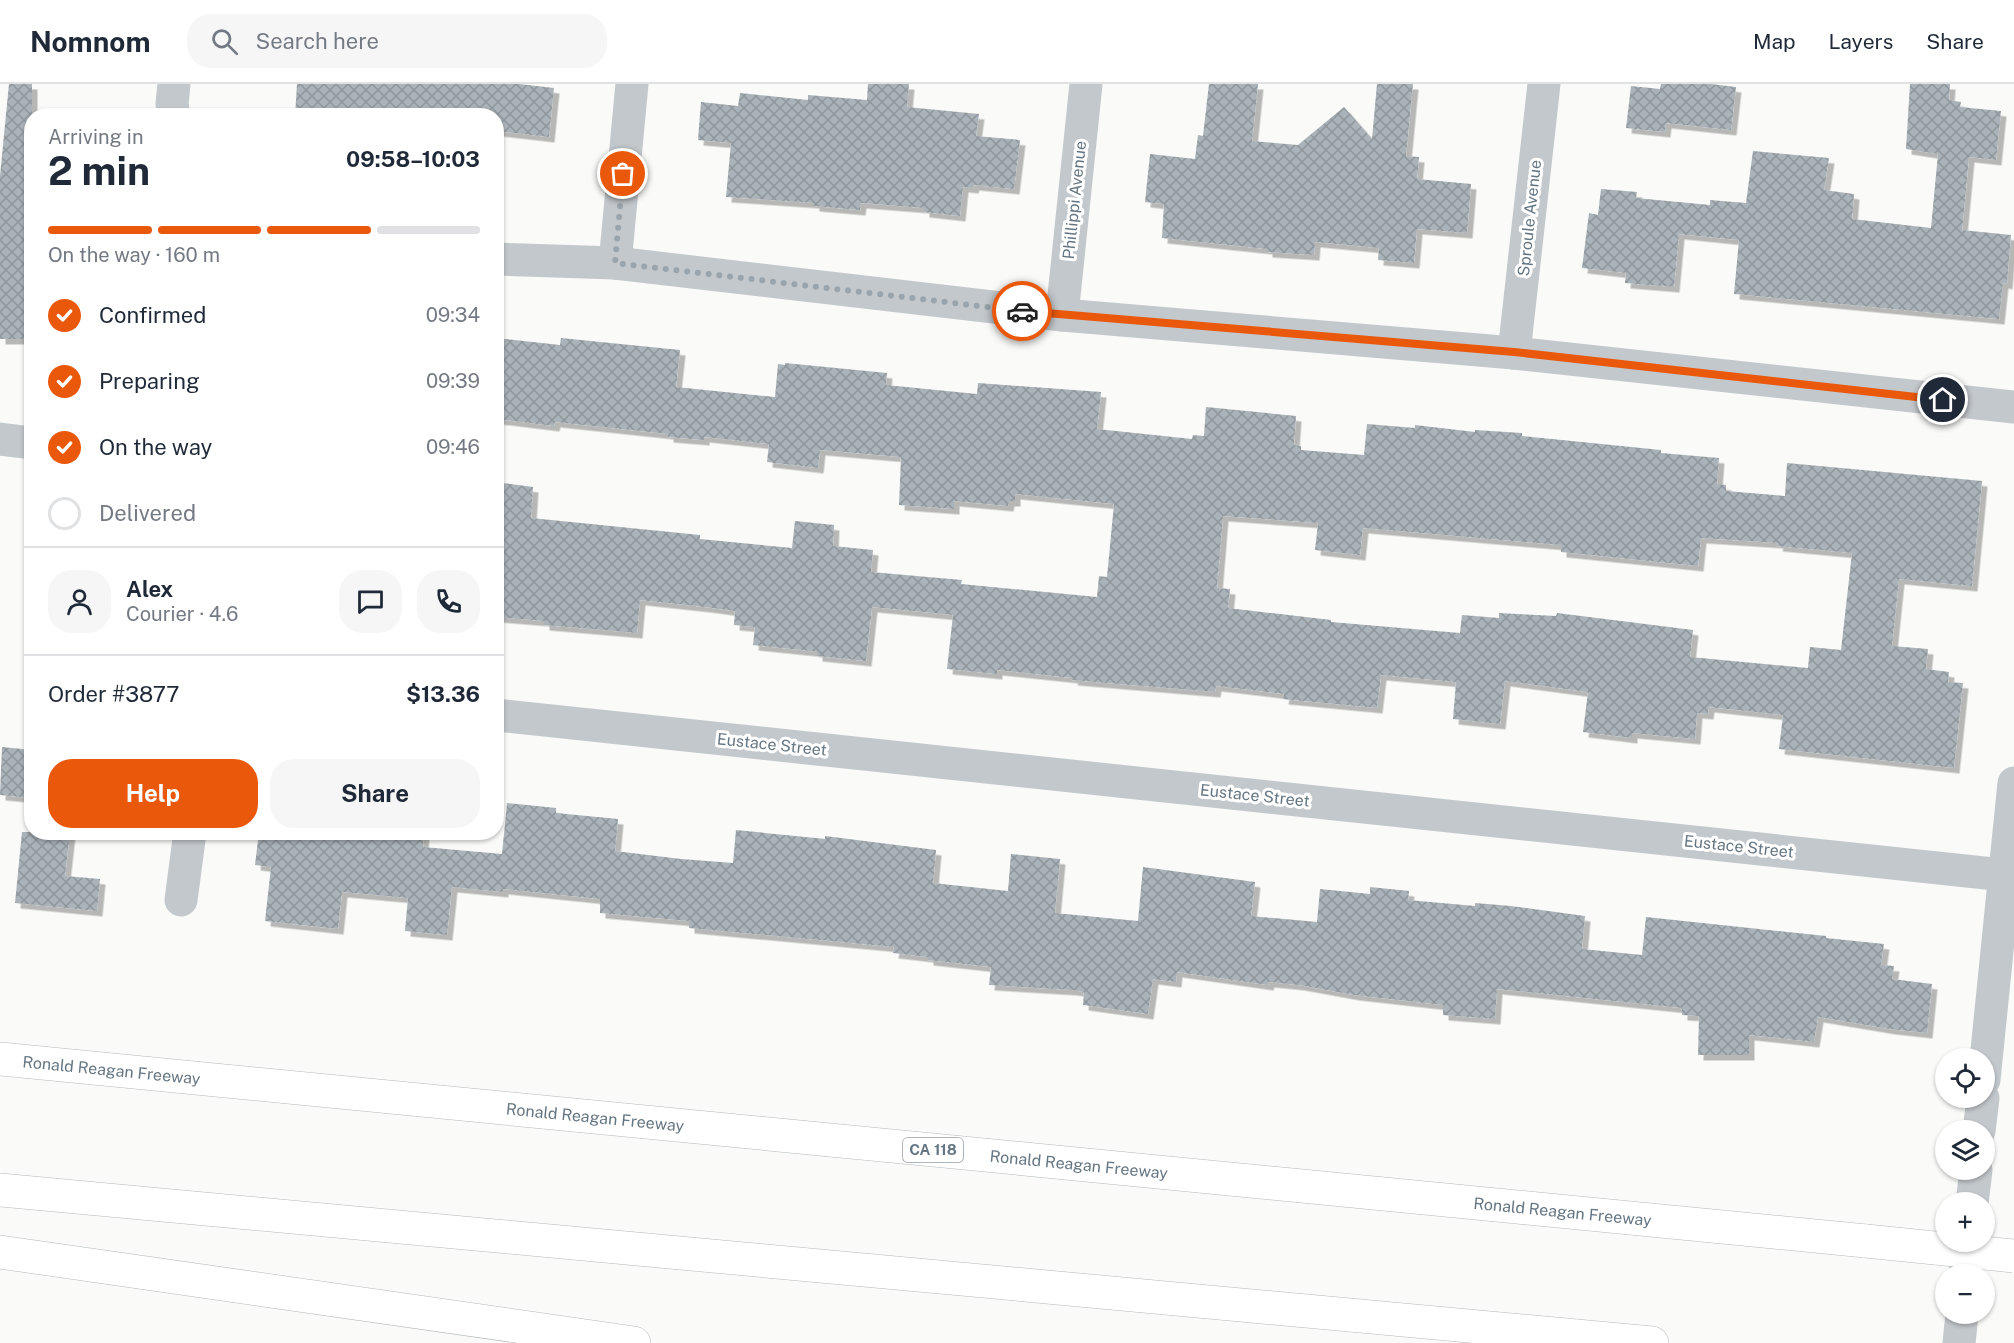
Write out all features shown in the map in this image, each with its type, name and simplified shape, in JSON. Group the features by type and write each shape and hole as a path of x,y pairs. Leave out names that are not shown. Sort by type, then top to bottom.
{"highway":[{"name":"Ronald Reagan Freeway","path":"0,1059 2014,1256"},
{"path":"0,1190 1652,1343"},
{"path":"0,1252 634,1343"}],"street":[{"path":"173,108 174,84"},
{"path":"615,263 632,84"},
{"name":"Phillippi Avenue","path":"1062,315 1086,84"},
{"name":"Sproule Avenue","path":"1514,352 1544,84"},
{"path":"504,259 615,263 1062,315 1514,352 2014,407"},
{"path":"0,439 24,442"},
{"name":"Eustace Street","path":"504,716 2009,875"},
{"path":"1988,1048 2009,875 2014,783"},
{"path":"181,900 189,840"},
{"path":"1959,1343 1961,1324"}],"building":[{"path":"9,84 32,84 32,108 24,108 24,339 0,339 0,176"},
{"path":"297,84 519,84 554,88 549,137 504,132 504,108 296,108"},
{"path":"868,84 909,84 907,107 979,114 976,136 1020,140 1014,189 974,185 973,188 963,187 960,216 924,212 924,208 861,203 860,210 814,206 814,203 726,197 731,143 698,140 701,102 738,106 740,93 808,100 808,95 867,100"},
{"path":"1209,84 1258,84 1252,141 1298,145 1344,107 1372,139 1377,84 1413,84 1406,156 1419,157 1417,179 1471,184 1467,233 1417,229 1414,263 1378,260 1379,248 1315,242 1314,255 1267,252 1267,249 1162,238 1164,204 1145,202 1150,154 1195,159 1198,135 1203,136"},
{"path":"1661,84 1711,84 1736,87 1731,130 1666,123 1665,132 1626,128 1631,86 1660,89"},
{"path":"1910,84 1950,84 1949,100 1961,102 1960,107 2001,111 1996,160 1969,157 1962,230 2011,235 2007,284 2003,283 1999,319 1734,294 1739,240 1679,234 1674,287 1625,283 1626,273 1582,268 1589,213 1598,215 1601,189 1637,192 1636,198 1710,205 1710,200 1746,203 1753,151 1829,158 1824,190 1854,194 1852,219 1931,228 1938,154 1906,149"},
{"path":"561,338 680,350 676,387 775,397 778,364 785,365 785,363 887,373 886,385 977,394 978,383 1101,392 1097,429 1192,439 1193,435 1204,436 1206,407 1296,416 1294,445 1301,446 1301,450 1364,455 1367,424 1522,433 1522,436 1661,450 1661,453 1719,458 1717,484 1726,485 1726,491 1785,496 1787,463 1982,481 1972,586 1899,579 1892,646 1928,649 1926,669 1949,672 1948,682 1963,683 1954,768 1779,749 1783,715 1709,707 1708,714 1697,713 1695,739 1632,733 1632,738 1583,732 1588,692 1505,681 1500,724 1453,719 1456,682 1381,675 1377,708 1283,699 1284,694 1216,686 1215,692 1072,680 1073,678 997,670 997,674 947,669 953,615 872,607 866,661 817,656 817,652 811,651 753,645 755,627 734,625 735,611 705,607 640,600 637,633 544,625 544,621 504,618 504,483 533,487 531,518 700,535 700,539 792,548 795,521 834,525 833,546 873,550 871,572 962,580 961,584 1097,597 1099,576 1107,577 1114,504 1015,494 1015,501 1009,501 1008,506 954,501 954,509 899,505 901,457 820,450 818,468 767,462 769,444 704,437 704,440 668,437 668,434 555,422 554,426 504,420 504,339 560,345","holes":["1223,516 1318,523 1315,550 1360,555 1363,528 1561,545 1561,552 1698,566 1701,538 1778,543 1777,546 1852,553 1841,650 1810,647 1808,668 1690,657 1693,630 1557,613 1556,616 1499,613 1499,618 1462,615 1460,633 1331,622 1331,620 1228,608 1230,589 1217,588"]},
{"path":"2,747 24,749 24,797 0,795"},
{"path":"507,803 556,808 556,813 618,819 615,851 681,859 733,863 736,830 825,839 825,836 936,850 933,883 1008,891 1011,854 1060,859 1055,913 1138,921 1143,867 1255,882 1251,916 1317,922 1320,889 1370,894 1370,887 1409,891 1408,900 1475,906 1475,903 1511,906 1585,916 1582,949 1642,955 1646,917 1884,944 1881,965 1894,966 1892,979 1932,984 1927,1033 1818,1017 1814,1042 1749,1035 1749,1055 1698,1055 1699,1016 1682,1015 1682,1008 1497,989 1495,1019 1443,1015 1443,1005 1354,995 1299,985 1269,982 1268,985 1177,972 1176,982 1153,979 1148,1014 1083,1005 1084,992 989,985 991,967 928,960 928,957 893,953 894,947 689,928 689,921 600,913 600,899 503,889 503,892 452,887 447,935 405,931 408,898 342,892 338,929 265,921 271,867 255,865 258,840 423,840 423,847 502,854"},
{"path":"22,832 24,832 24,840 69,840 65,876 100,879 97,911 15,903"}],"way so far":[{"path":"623,174 615,263 1022,311"}],"route":[{"path":"1022,311 1514,352 1943,400"}]}
